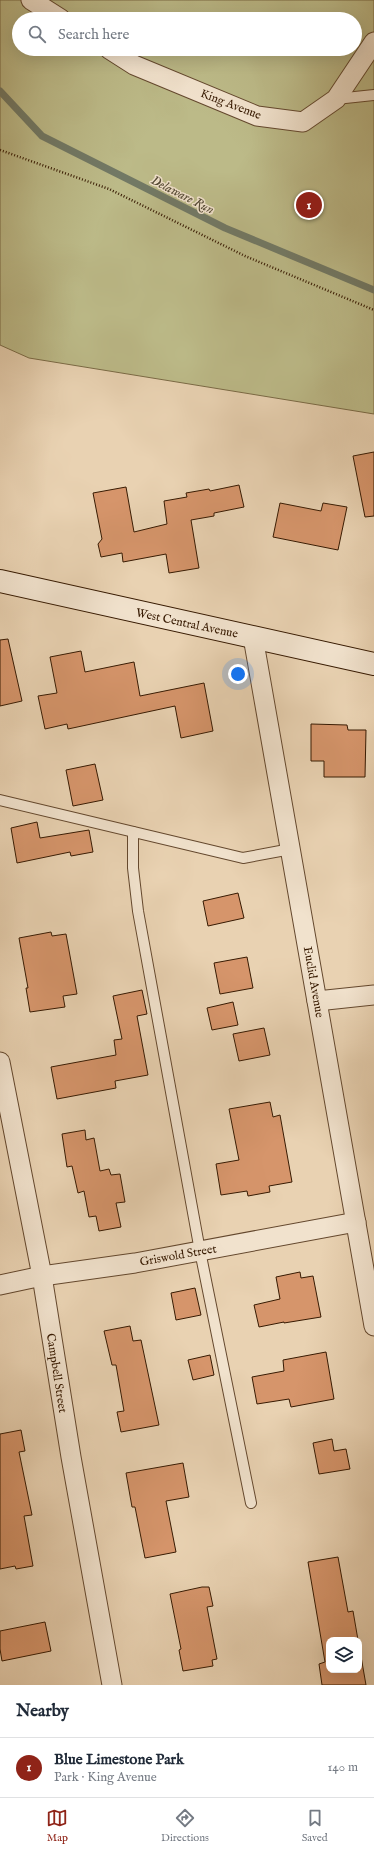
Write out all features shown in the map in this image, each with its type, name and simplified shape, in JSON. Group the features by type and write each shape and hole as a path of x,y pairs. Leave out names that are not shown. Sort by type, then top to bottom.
{"main road":[{"name":"West Central Avenue","path":"0,581 374,664"}],"street":[{"path":"31,0 50,12"},
{"name":"King Avenue","path":"120,56 134,65 257,116 302,122 336,99 374,42"},
{"name":"Euclid Avenue","path":"253,637 374,1326"},
{"path":"317,1001 374,995"},
{"name":"Campbell Street","path":"0,1062 42,1276 71,1457 112,1685"},
{"name":"Griswold Street","path":"0,1285 42,1276 135,1263 356,1222"}],"lane":[{"path":"336,99 374,95"},
{"path":"0,800 243,858 290,849"},
{"path":"133,832 133,868 138,911 200,1251 251,1503"}],"path":[{"path":"0,150 109,189 245,256 374,310"}],"shaded area":[{"path":"0,0 374,0 374,414 29,358 0,345"}],"building":[{"path":"374,452 374,516 365,517 353,456"},
{"path":"239,485 244,507 214,513 214,516 191,520 199,568 169,573 166,554 123,562 122,553 101,557 98,544 102,539 93,493 126,487 134,532 167,524 164,501 187,497 186,493 209,489 210,491"},
{"path":"280,503 321,511 323,503 347,507 338,550 273,537"},
{"path":"8,639 22,701 0,706 0,640"},
{"path":"81,651 85,672 134,662 140,696 204,683 213,731 181,738 175,706 68,729 67,724 45,729 38,696 57,693 50,657"},
{"path":"311,724 347,725 348,730 366,730 365,777 324,777 324,761 311,761"},
{"path":"95,764 103,800 73,806 66,770"},
{"path":"37,822 40,838 89,830 93,852 71,856 70,852 17,863 11,828"},
{"path":"238,893 244,918 208,926 203,901"},
{"path":"51,932 52,936 66,934 77,994 63,996 65,1007 30,1012 26,988 28,988 19,938"},
{"path":"247,957 253,988 220,994 214,963"},
{"path":"142,990 147,1014 137,1016 148,1075 115,1081 116,1088 57,1099 51,1067 116,1055 114,1040 122,1039 113,996"},
{"path":"233,1002 238,1025 212,1030 207,1008"},
{"path":"264,1028 270,1055 239,1061 233,1034"},
{"path":"270,1102 273,1117 280,1115 292,1182 269,1186 270,1192 248,1196 247,1191 221,1195 216,1164 239,1160 229,1109"},
{"path":"85,1130 86,1140 94,1138 100,1171 109,1169 111,1175 120,1174 125,1202 116,1203 121,1227 99,1231 96,1216 89,1217 84,1191 78,1193 72,1166 67,1167 62,1134"},
{"path":"300,1272 301,1278 313,1276 321,1317 259,1327 254,1305 280,1299 276,1277"},
{"path":"195,1288 201,1315 176,1320 171,1293"},
{"path":"130,1326 133,1341 141,1340 159,1425 121,1432 117,1412 124,1411 116,1365 112,1365 104,1331"},
{"path":"326,1352 334,1399 291,1407 289,1399 257,1404 252,1377 284,1371 283,1360"},
{"path":"210,1355 214,1375 193,1380 188,1360"},
{"path":"21,1430 25,1451 19,1452 32,1515 24,1516 33,1566 16,1569 15,1566 0,1569 0,1434"},
{"path":"332,1439 334,1451 346,1449 350,1469 319,1474 313,1443"},
{"path":"183,1463 189,1497 166,1501 176,1552 145,1558 135,1507 132,1507 126,1473"},
{"path":"338,1557 348,1612 353,1611 357,1637 326,1637 326,1673 362,1673 362,1662 366,1685 322,1685 319,1664 325,1662 308,1562"},
{"path":"202,1587 209,1587 213,1606 207,1607 217,1659 212,1660 213,1666 183,1671 179,1650 181,1649 170,1594"},
{"path":"45,1622 51,1651 2,1661 0,1631"}],"waterway":[{"name":"Delaware Run","path":"0,91 42,136 225,228 374,290"}],"place":[{"name":"Blue Limestone Park","path":"309,205"}]}
